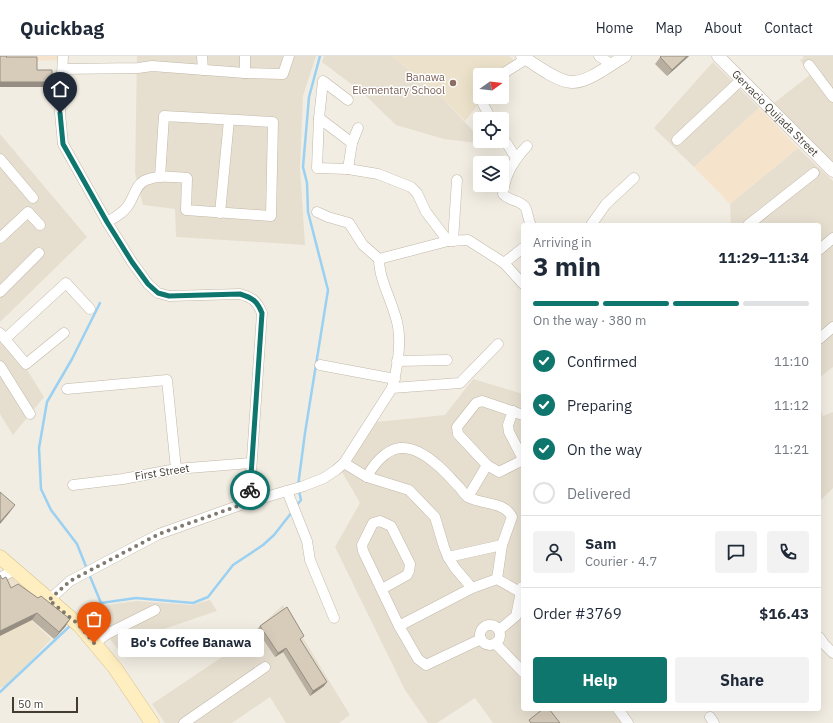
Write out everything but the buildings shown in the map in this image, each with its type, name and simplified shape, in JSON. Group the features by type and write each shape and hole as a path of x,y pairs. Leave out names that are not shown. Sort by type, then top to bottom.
{"main road":[{"path":"0,557 66,616 78,624 115,668 152,723"}],"street":[{"path":"63,56 60,113 63,144 107,222 132,262 148,284 158,293 169,296 240,294 251,297 259,305 262,313 249,502"},
{"path":"202,56 203,70"},
{"path":"245,56 245,74"},
{"path":"63,70 138,68 152,61 203,70 245,74 283,74 289,56"},
{"path":"599,56 611,64"},
{"path":"509,69 524,57 561,80 572,83 583,81 625,56"},
{"name":"Gervacio Quijada Street","path":"718,56 833,170"},
{"path":"809,64 833,97"},
{"path":"678,140 742,80"},
{"path":"348,100 323,81 316,168 348,169 378,174 411,187 417,193 426,212 450,241"},
{"path":"107,222 127,208 140,184 146,180 160,176 187,178 186,210 271,216 273,122 164,116 160,176"},
{"path":"319,118 352,144"},
{"path":"220,212 228,120"},
{"path":"348,169 352,144 358,128"},
{"path":"528,146 516,158 507,175 503,194 525,207 530,223"},
{"path":"509,147 516,158"},
{"path":"2,165 33,198"},
{"path":"751,223 814,173"},
{"path":"592,223 606,204 634,178"},
{"path":"450,241 457,180"},
{"path":"0,238 28,212 40,225"},
{"path":"49,600 70,581 159,534 249,502 304,486 324,478 344,463 394,383 399,335 396,317 379,269 379,259 364,245 349,223 328,218 317,212"},
{"path":"821,248 833,238"},
{"path":"379,259 450,241 468,240 504,263 521,282"},
{"path":"504,263 521,250"},
{"path":"0,292 39,253"},
{"path":"64,333 26,364 2,336 66,283 90,309"},
{"path":"821,337 833,327"},
{"path":"320,365 394,383 460,383 498,344"},
{"path":"397,361 447,360"},
{"path":"0,366 30,414"},
{"path":"67,390 167,380 176,468"},
{"path":"521,414 482,401 476,403 457,427 458,434 487,464 499,472 521,461"},
{"path":"513,412 508,425 509,432 521,456"},
{"path":"367,477 371,468 377,461 390,452 401,448 416,451 437,464 468,497 504,508 512,517 502,545 496,579"},
{"name":"First Street","path":"73,486 123,479 176,468 251,463"},
{"path":"344,463 367,477 409,490 435,518 448,557 472,588"},
{"path":"468,497 487,464"},
{"path":"289,490 294,509 307,541 310,560 334,618"},
{"path":"382,589 407,575 410,564 391,526 380,521 373,523 362,545 363,551 399,626 418,659 426,666 481,639"},
{"path":"448,557 502,545"},
{"path":"0,578 14,570"},
{"path":"399,626 472,588 496,579 521,589"},
{"path":"498,630 516,616 521,594"},
{"path":"94,643 107,634 156,610"},
{"path":"488,625 494,626 498,630 500,635 495,643 485,643 481,639 480,633 483,628 488,625"},
{"path":"821,640 833,653"},
{"path":"495,643 521,670"},
{"path":"184,723 265,667"},
{"path":"619,711 628,723"}],"shaded area":[{"path":"10,56 59,56 59,60 9,62"},
{"path":"137,56 316,56 303,96 300,167 305,245 176,237 175,209 143,205 135,173"},
{"path":"324,56 391,56 436,91 473,131 473,143 444,139 396,125 363,93 322,62"},
{"name":"Banawa Elementary School","path":"391,56 509,56 514,60 508,68 473,68 473,104 478,104 465,121 436,91"},
{"path":"803,56 833,56 833,164 774,103 810,75 800,60 804,58"},
{"path":"713,62 759,108 694,167 654,128"},
{"path":"759,108 798,148 730,204 694,167"},
{"path":"0,134 87,237 0,322"},
{"path":"798,148 833,181 833,367 821,376 821,223 731,223 730,204"},
{"path":"0,333 26,368 44,397 13,435 0,414"},
{"path":"473,379 521,393 521,711 613,711 622,723 493,723 475,698 437,723 428,723 405,690 335,547 360,503 342,472 376,422 445,415"},
{"path":"821,410 823,416 833,412 833,488 821,500"},
{"path":"11,577 37,601 24,613 51,639 7,685 0,688 0,583"},
{"path":"210,600 217,611 146,635 119,650 89,614 98,606 137,601 192,605"},
{"path":"283,605 350,715 339,723 286,723 270,697 232,723 165,723 152,704 237,647"}],"waterway":[{"path":"298,486 328,290 308,212 307,183 303,167 309,97 320,56"},
{"path":"87,569 77,544 51,510 41,489 39,448 47,402 72,359 100,303"},
{"path":"296,506 301,500 299,491"},
{"path":"79,618 88,609 101,603 136,598 193,603 208,597 233,565 263,545 274,535 292,512"},
{"path":"89,574 101,603"},
{"path":"0,692 72,624"}],"way so far":[{"path":"94,643 78,624 66,616 49,600 70,581 159,534 249,502 250,490"}],"place":[{"name":"Banawa Elementary School","path":"453,83"},
{"name":"Bo's Coffee Banawa","path":"94,643"}],"route":[{"path":"60,113 63,144 107,222 132,262 148,284 158,293 169,296 240,294 251,297 259,305 262,313 250,490"}]}
